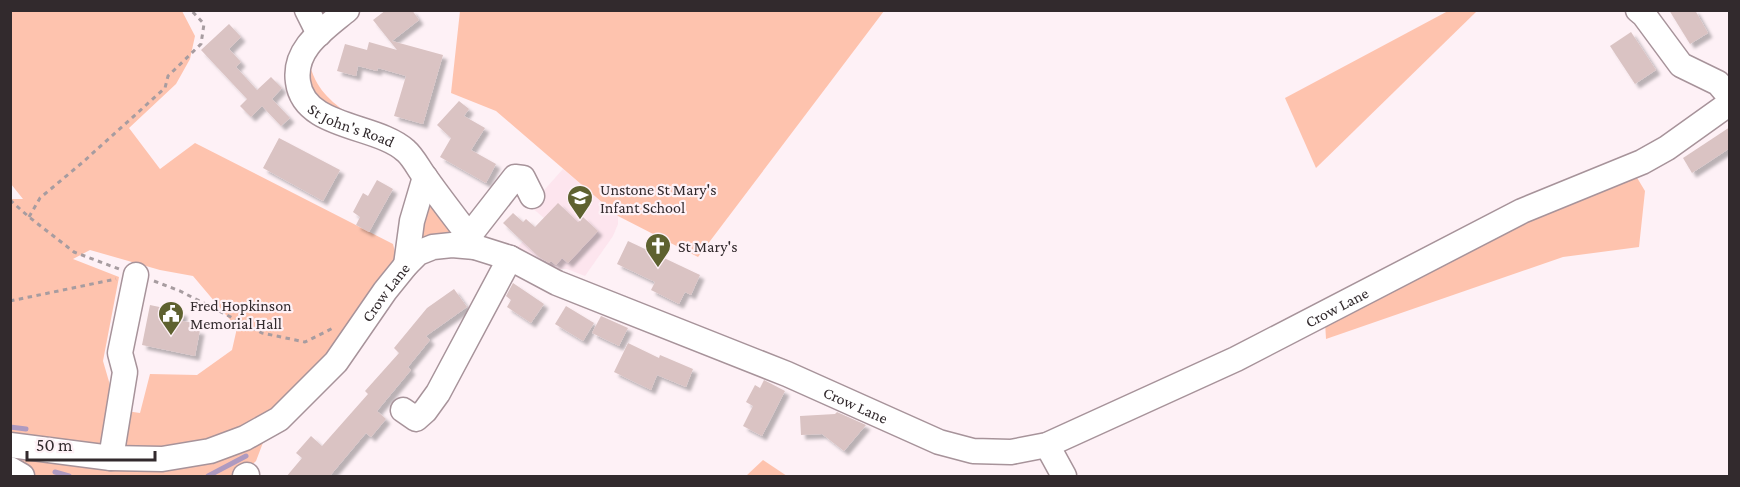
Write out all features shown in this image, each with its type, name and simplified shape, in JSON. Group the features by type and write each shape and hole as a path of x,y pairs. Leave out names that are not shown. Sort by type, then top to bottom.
{"street":[{"path":"307,10 319,34"},
{"name":"St John's Road","path":"347,10 319,34 300,55 296,70 298,87 306,103 326,117 376,133 406,151 472,241"},
{"path":"1638,10 1681,64 1718,83 1730,98"},
{"name":"Crow Lane","path":"10,445 111,458 162,459 210,451 245,438 279,419 336,362 385,291 418,253 433,247 472,241 557,283 787,374 939,442 973,451 1011,452 1047,445 1236,358 1522,211 1642,162 1730,104"},
{"path":"406,265 412,220 425,177"},
{"path":"472,241 514,177 523,178 532,196"},
{"path":"402,410 416,419 425,411 459,356 510,258"},
{"path":"111,458 125,372 120,353 136,274"},
{"path":"1047,445 1064,477"},
{"path":"10,469 22,477"}],"path":[{"path":"28,217 40,198 165,88 168,76 201,44 204,24 191,10"},
{"path":"10,200 28,217 74,252 180,291 262,333 304,342 335,327 342,320"},
{"path":"10,301 136,274"}],"shaded area":[{"path":"460,10 884,11 698,257 618,216 496,111 451,93"},
{"path":"11,11 182,11 195,36 190,59 176,84 129,128 160,169 195,143 393,244 397,260 331,354 277,406 256,461 240,476 31,476 11,464 10,199 23,199 11,184","holes":["90,250 160,270 193,276 237,328 232,350 197,375 150,374 140,413 106,408 110,385 103,361 119,277 73,259"]},
{"path":"1448,11 1477,11 1316,168 1285,98"},
{"path":"305,63 310,66 317,83 327,96 354,119 309,97"},
{"name":"Unstone St Mary's Infant School","path":"563,169 618,216 618,224 613,236 585,276 567,269 554,269 516,249 544,218 530,206"},
{"path":"1633,171 1645,191 1639,247 1563,257 1326,339 1325,322 1443,255"},
{"path":"431,201 454,229 452,235 420,242 417,218"},
{"path":"763,460 787,476 746,476"}],"building":[{"path":"386,10 412,10 419,20 392,41 443,55 423,124 394,116 406,76 378,68 377,71 358,66 356,76 337,71 345,44 367,50 369,42 397,50 373,20"},
{"path":"1669,10 1695,10 1708,33 1690,44"},
{"path":"229,24 241,37 229,49 241,62 236,67 257,90 271,77 282,88 272,99 290,118 281,126 262,106 251,117 240,106 247,99 201,50"},
{"path":"1631,32 1656,70 1635,84 1610,46"},
{"path":"459,101 469,109 464,116 485,128 471,150 496,164 486,183 440,157 451,138 437,125"},
{"path":"1730,127 1730,148 1692,173 1683,158"},
{"path":"279,138 340,170 323,201 263,168"},
{"path":"377,180 393,189 369,232 356,225 360,217 353,212 363,193 368,196"},
{"path":"558,203 578,222 583,217 598,231 568,263 562,258 556,265 539,257 503,223 513,213 523,222 526,219 535,227"},
{"name":"St Mary's","path":"628,241 700,275 691,295 685,292 679,304 651,290 655,282 617,264"},
{"path":"513,283 544,304 531,323 507,307 511,300 506,296"},
{"path":"454,289 467,307 426,336 430,340 408,367 411,370 377,411 386,419 371,437 366,433 329,477 286,477 302,458 296,453 311,436 322,446 368,394 365,391 399,353 394,348 427,308"},
{"name":"Fred Hopkinson Memorial Hall","path":"150,305 183,312 182,321 194,323 193,329 200,330 195,356 142,345"},
{"path":"566,306 594,323 583,341 555,324"},
{"path":"601,316 628,328 619,346 592,333"},
{"path":"628,343 659,358 660,355 693,369 686,387 657,375 651,390 614,372"},
{"path":"764,380 785,391 762,436 743,426 753,406 746,402 755,385 760,388"},
{"path":"837,412 866,425 844,451 822,434 801,435 800,416"}],"waterway":[{"path":"10,427 26,429"},
{"path":"208,476 246,456"},
{"path":"55,472 69,476"}],"place":[{"name":"Unstone St Mary's Infant School","path":"580,221"},
{"name":"St Mary's","path":"658,269"},
{"name":"Fred Hopkinson Memorial Hall","path":"171,337"}]}
